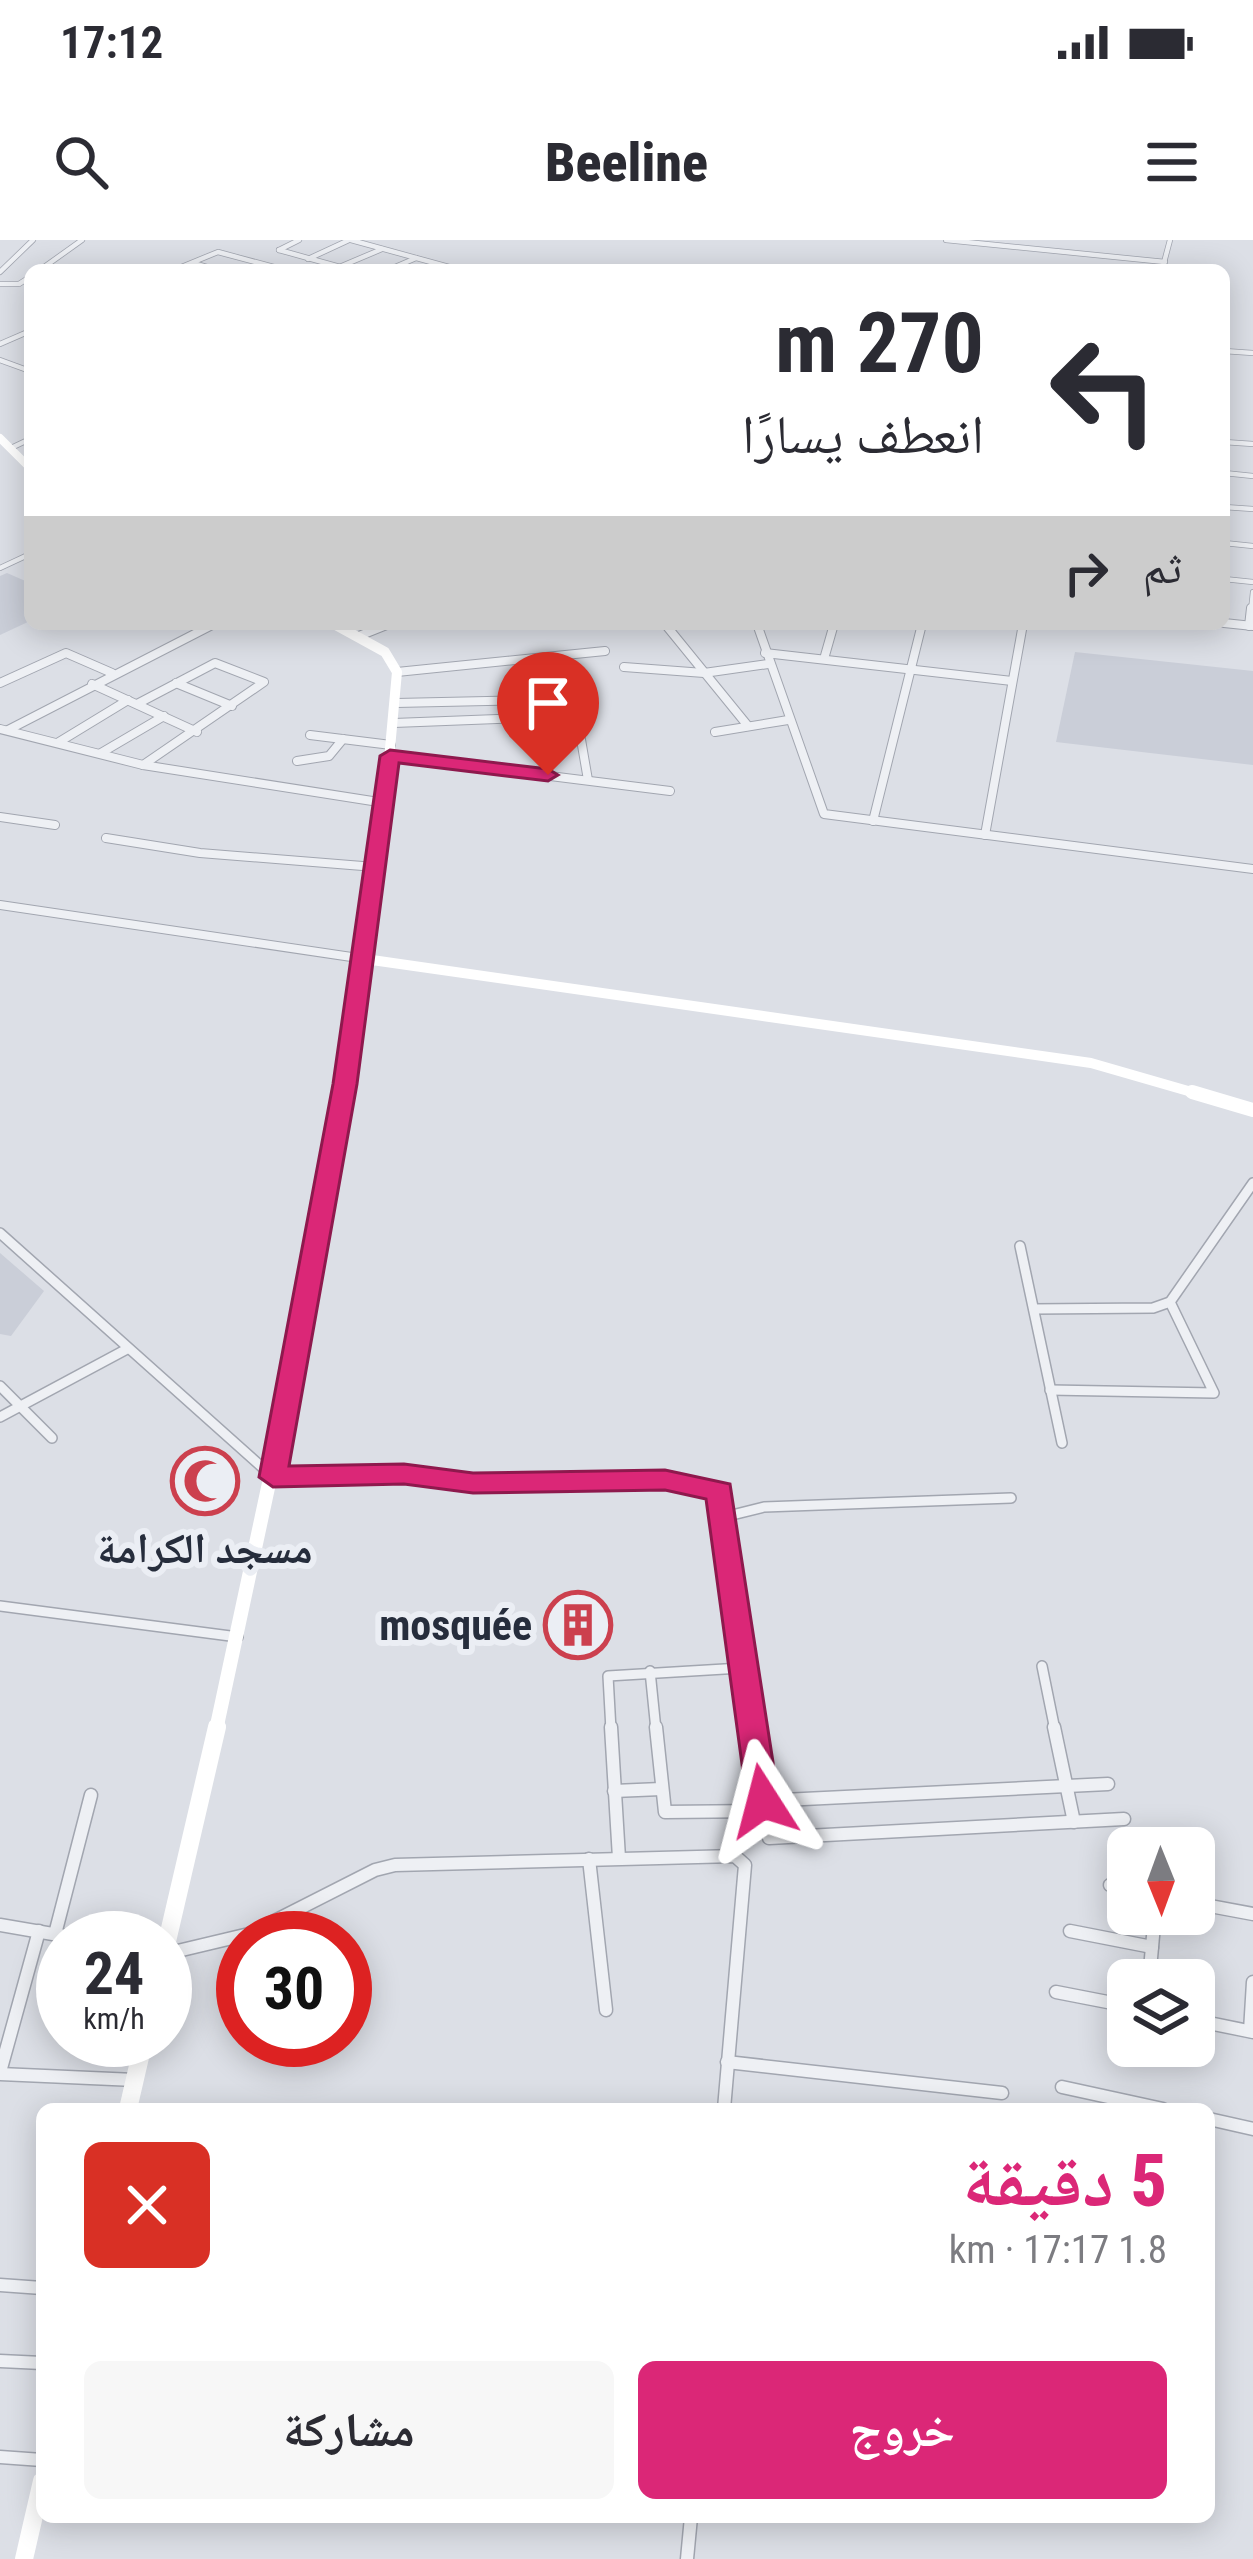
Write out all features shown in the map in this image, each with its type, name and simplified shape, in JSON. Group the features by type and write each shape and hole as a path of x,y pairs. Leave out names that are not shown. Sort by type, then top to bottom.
{"main road":[{"path":"0,438 24,462"},
{"path":"175,1911 307,1306 385,802 397,672 386,652 346,630"},
{"path":"364,958 1091,1063 1253,1110"},
{"path":"129,2103 138,2067"},
{"path":"23,2559 36,2506"}],"street":[{"path":"0,272 33,240"},
{"path":"48,264 82,240"},
{"path":"299,240 279,250 327,264"},
{"path":"308,259 350,240 438,264"},
{"path":"946,240 1165,262 1170,240"},
{"path":"346,264 382,249"},
{"path":"187,264 219,252 263,264"},
{"path":"402,264 416,258"},
{"path":"191,262 198,264"},
{"path":"11,448 24,443"},
{"path":"0,557 13,562"},
{"path":"0,568 24,557"},
{"path":"1251,626 1253,592"},
{"path":"4,730 202,630"},
{"path":"359,636 374,630"},
{"path":"670,630 748,726"},
{"path":"759,630 821,812 1253,869"},
{"path":"824,659 832,630"},
{"path":"873,821 920,630"},
{"path":"985,835 1022,630"},
{"path":"397,672 605,651"},
{"path":"0,683 66,653 112,673"},
{"path":"765,653 1012,681"},
{"path":"58,742 218,663 263,680 197,732 143,765"},
{"path":"624,667 704,673 769,664"},
{"path":"570,676 588,780"},
{"path":"518,677 523,699"},
{"path":"176,683 232,706"},
{"path":"91,684 197,732"},
{"path":"396,703 572,699"},
{"path":"494,719 501,701"},
{"path":"101,753 164,716"},
{"path":"394,723 577,716"},
{"path":"715,732 788,719"},
{"path":"4,730 143,765 385,802"},
{"path":"310,735 670,791"},
{"path":"297,761 329,756 344,739"},
{"path":"0,818 55,825"},
{"path":"106,838 200,853 375,867"},
{"path":"0,905 364,958"},
{"path":"1034,1309 1153,1308 1170,1301 1253,1183"},
{"path":"0,1233 273,1477 404,1474 473,1483 665,1480 720,1492 741,1668 767,1835 774,1839 1124,1819"},
{"path":"1021,1246 1062,1443"},
{"path":"1050,1390 1214,1393 1170,1301"},
{"path":"0,1417 128,1349"},
{"path":"0,1385 52,1438"},
{"path":"724,1516 764,1508 1011,1498"},
{"path":"0,1606 238,1637"},
{"path":"1042,1666 1074,1822"},
{"path":"619,1858 606,1680 612,1674 741,1668"},
{"path":"650,1671 663,1808 671,1813 1108,1784"},
{"path":"614,1791 661,1789"},
{"path":"61,1911 91,1795"},
{"path":"589,1859 606,2010"},
{"path":"192,1952 266,1930 375,1870 395,1865 742,1859 724,2103"},
{"path":"1215,1907 1253,1915"},
{"path":"0,1925 36,1931"},
{"path":"1070,1931 1152,1947"},
{"path":"1151,1959 1153,1935"},
{"path":"36,1942 0,2073 135,2080"},
{"path":"1215,2024 1252,2031 1253,1982"},
{"path":"1056,1992 1107,2002"},
{"path":"727,2062 1002,2093"},
{"path":"1063,2087 1136,2103"},
{"path":"1215,2120 1253,2128"},
{"path":"0,2285 36,2288"},
{"path":"0,2360 36,2363"},
{"path":"0,2457 36,2459"},
{"path":"687,2559 690,2523"}],"shaded area":[{"path":"7,573 24,580 24,624 0,635 0,576"},
{"path":"1075,652 1253,671 1253,765 1056,742"},
{"path":"0,1253 44,1291 11,1336 0,1334"}],"place":[{"name":"مسجد الكرامة","path":"205,1481"},
{"name":"mosquée","path":"578,1625"}],"route":[{"path":"548,775 390,756 345,1084 273,1477 404,1474 473,1483 665,1480 716,1489 724,1516 741,1668 763,1801"}]}
